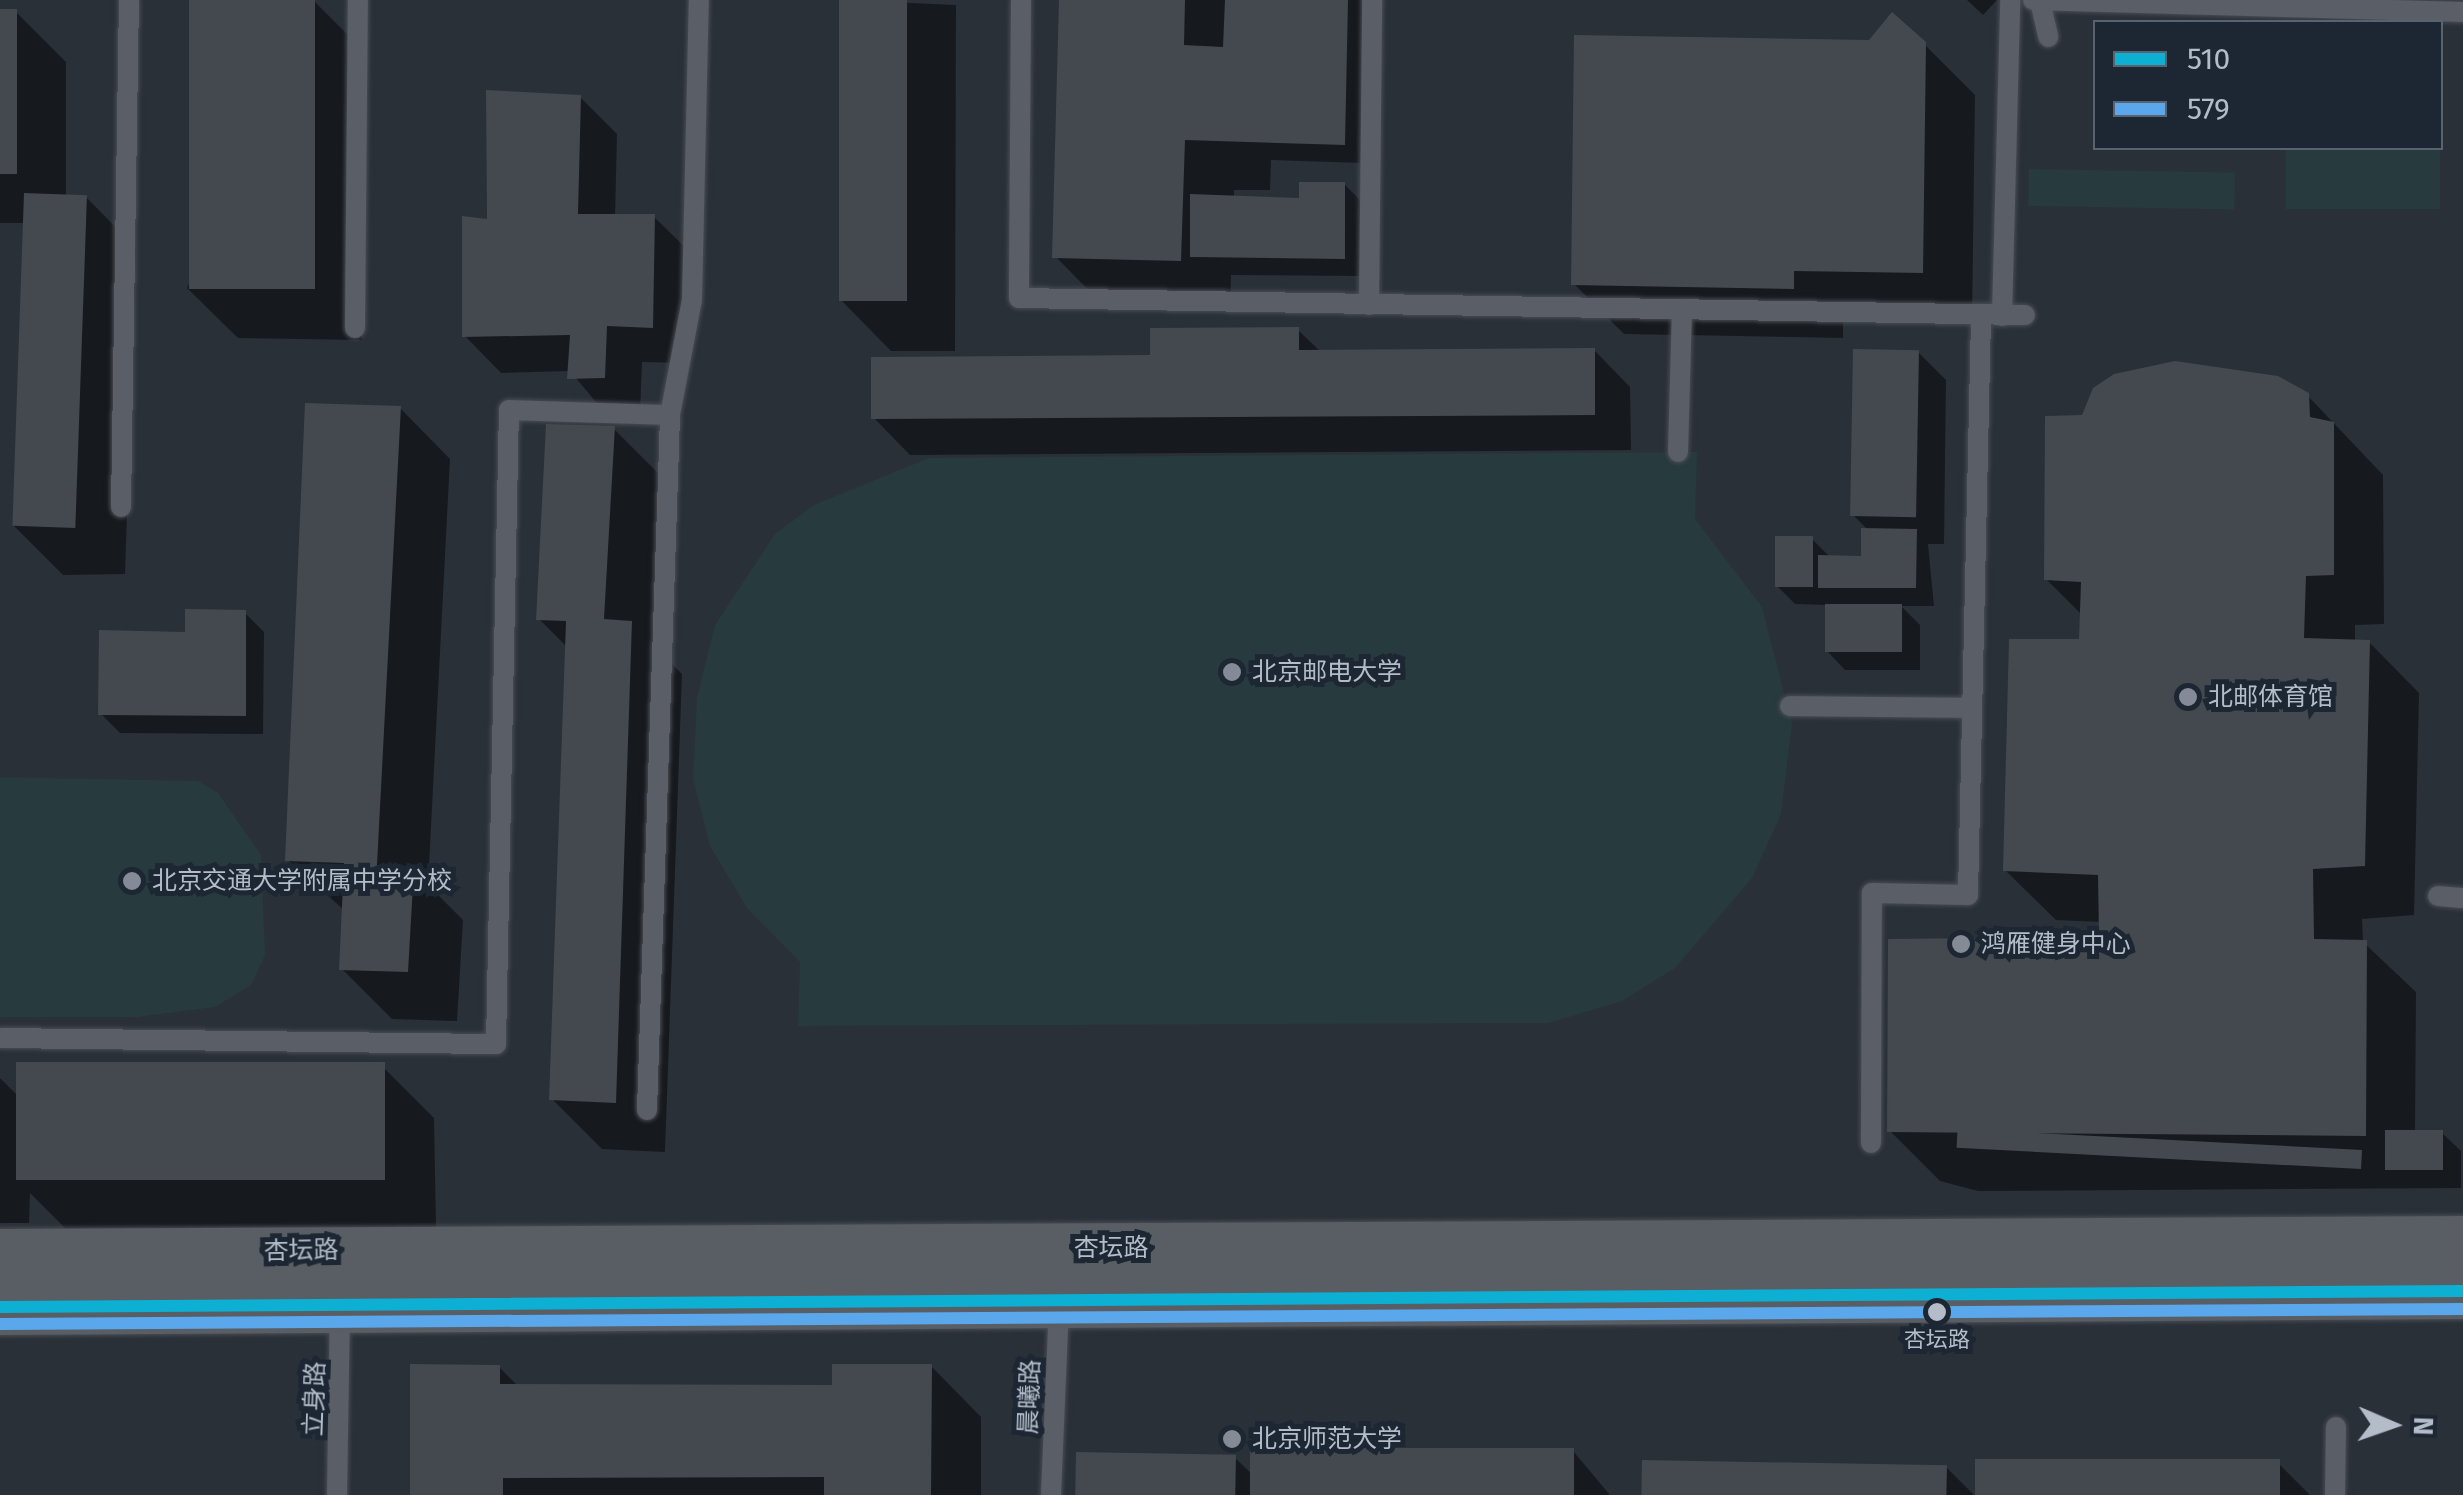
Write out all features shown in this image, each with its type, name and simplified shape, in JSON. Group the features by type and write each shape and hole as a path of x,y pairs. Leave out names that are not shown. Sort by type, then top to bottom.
{"street":[{"name":"杏坛路","path":"0,1256 2463,1243"},
{"path":"0,1307 2463,1291"}],"lane":[{"path":"121,508 129,0"},
{"path":"356,328 358,0"},
{"path":"647,1110 670,415 692,300 699,0"},
{"path":"1021,0 1019,298 2025,315"},
{"path":"1369,305 1372,0"},
{"path":"1870,1143 1872,893 1968,895 1972,708 2010,0"},
{"path":"2048,37 2037,0 2463,12"},
{"path":"1678,452 1682,311"},
{"path":"0,1038 496,1044 510,410 670,415"},
{"path":"1790,706 1972,708"},
{"path":"2438,896 2463,898"},
{"name":"晨曦路","path":"1051,1495 1060,1302"},
{"name":"立身路","path":"336,1495 340,1306"},
{"path":"2335,1495 2336,1427"}],"green space":[{"path":"2286,150 2440,150 2440,209 2286,209"},
{"path":"2029,169 2235,173 2234,210 2028,206"},
{"path":"1697,452 1695,519 1762,607 1792,724 1781,814 1752,878 1675,968 1622,1001 1549,1023 798,1026 800,962 747,908 710,846 693,779 697,698 715,625 775,534 814,505 929,458"},
{"name":"北京交通大学附属中学分校","path":"0,777 198,781 218,793 261,855 265,955 251,985 215,1007 138,1017 0,1017"}],"building":[{"path":"189,0 315,0 315,289 189,289"},
{"path":"839,0 907,0 907,301 839,301"},
{"path":"1059,0 1185,0 1184,45 1223,47 1225,0 1348,0 1345,145 1185,140 1181,261 1052,258"},
{"path":"0,9 17,9 17,174 0,174"},
{"path":"1892,12 1926,42 1923,273 1794,271 1794,289 1571,285 1574,35 1869,40"},
{"path":"486,90 581,95 578,214 655,214 653,328 607,326 605,378 567,379 570,335 462,337 462,216 487,219"},
{"path":"1299,182 1345,182 1345,259 1190,257 1190,194 1299,198"},
{"path":"24,193 87,195 75,528 12,526"},
{"path":"1299,327 1299,350 1595,348 1595,415 871,419 871,357 1150,355 1150,328"},
{"path":"1853,349 1919,350 1916,517 1850,516"},
{"name":"北邮体育馆","path":"2175,361 2278,376 2309,393 2310,417 2334,422 2334,575 2306,576 2304,638 2370,640 2365,866 2313,869 2314,939 2367,940 2366,1136 1887,1132 1888,939 2099,937 2098,875 2003,871 2009,639 2079,639 2081,582 2044,580 2045,416 2082,415 2093,388 2114,374"},
{"name":"北京交通大学附属中学分校","path":"305,403 401,406 377,865 414,868 408,972 339,970 344,863 285,861"},
{"path":"546,424 615,426 604,619 632,621 616,1103 549,1100 566,621 536,620"},
{"path":"1861,528 1917,529 1916,588 1818,588 1818,555 1861,556"},
{"path":"1775,536 1813,536 1813,587 1775,587"},
{"path":"1825,604 1902,604 1902,652 1825,652"},
{"path":"185,609 246,610 246,716 98,715 99,630 185,632"},
{"path":"16,1062 385,1062 385,1180 16,1180"},
{"path":"1958,1129 2362,1150 2361,1169 1957,1148"},
{"path":"2385,1130 2443,1130 2443,1170 2385,1170"},
{"path":"410,1364 500,1365 500,1384 832,1385 832,1364 932,1364 931,1495 824,1495 824,1477 503,1478 503,1495 410,1495"},
{"path":"1250,1448 1574,1448 1574,1495 1250,1495"},
{"path":"1076,1452 1236,1455 1235,1495 1075,1495"},
{"path":"1975,1459 2280,1459 2280,1495 1975,1495"},
{"path":"1642,1460 1947,1465 1946,1495 1641,1495"}],"transit line":[{"name":"510","path":"0,1307 2463,1291"},
{"name":"579","path":"0,1324 2463,1309"}],"place":[{"name":"北京邮电大学","path":"1232,672"},
{"name":"北邮体育馆","path":"2188,697"},
{"name":"北京交通大学附属中学分校","path":"132,881"},
{"name":"鸿雁健身中心","path":"1961,944"},
{"name":"杏坛路","path":"1937,1312"},
{"name":"北京师范大学","path":"1232,1439"}]}
